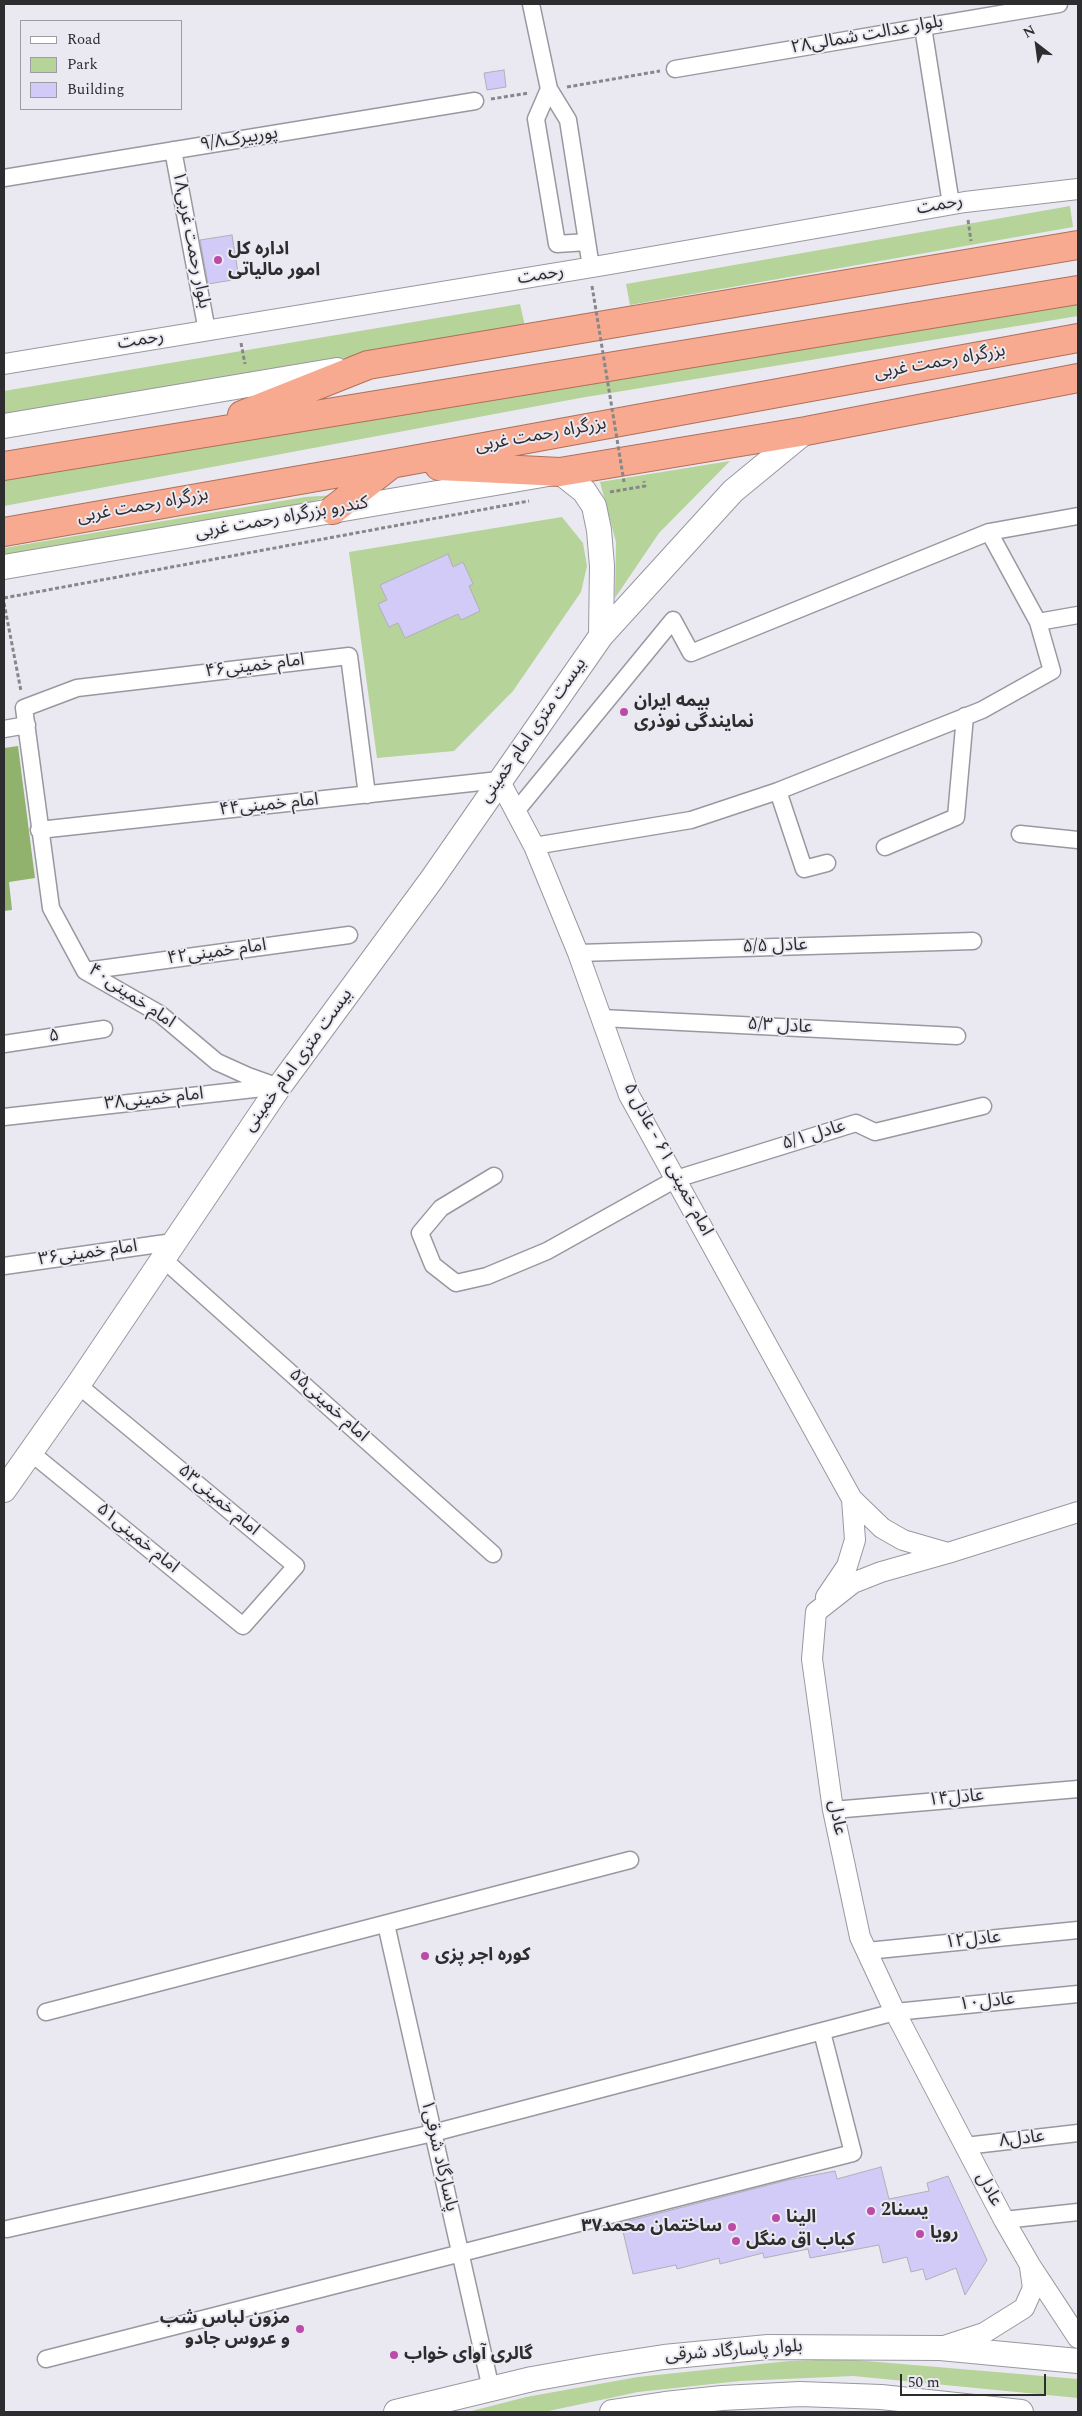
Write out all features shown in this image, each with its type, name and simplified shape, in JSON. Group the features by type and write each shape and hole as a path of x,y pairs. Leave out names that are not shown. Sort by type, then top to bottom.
{"highway":[{"path":"197,434 368,365 1078,245"},
{"path":"4,466 596,371 1078,290"},
{"name":"بزرگراه رحمت غربی","path":"4,532 391,464 1078,338"},
{"path":"334,510 391,464 560,472 806,431 1078,378"}],"main road":[{"path":"4,426 368,365"},
{"name":"بیست متری امام خمینی","path":"4,1490 78,1386 279,1087 432,879 499,780 601,636 733,492 806,431"},
{"path":"560,472 584,491 594,506 599,530 602,566 601,636"},
{"name":"کندرو بزرگراه رحمت غربی","path":"4,567 560,472"},
{"name":"بلوار پاسارگاد شرقی","path":"396,2412 491,2389 599,2367 711,2351 826,2346 940,2348 1078,2361"},
{"path":"612,2412 713,2399 800,2394 881,2397 1021,2412"}],"street":[{"path":"531,4 549,90 568,120 591,277"},
{"name":"بلوار عدالت شمالی۲۸","path":"675,69 1059,4"},
{"path":"923,27 958,203"},
{"path":"549,90 536,119 557,244 587,242"},
{"name":"پوربیرک۹/۸","path":"4,178 475,101"},
{"name":"بلوار رحمت غربی۱۸","path":"173,150 207,330"},
{"name":"رحمت","path":"4,364 207,330 591,277 958,203 1078,188"},
{"path":"517,810 673,620 691,653 989,532 1078,516"},
{"path":"534,846 690,820 778,791 982,710 1052,671 1038,622 989,532"},
{"path":"1038,622 1078,615"},
{"name":"امام خمینی۴۶","path":"24,708 77,688 349,656 367,795"},
{"name":"امام خمینی۴۰","path":"24,708 51,908 85,971 160,1014 217,1062 279,1087"},
{"path":"886,848 956,816 965,716"},
{"path":"4,729 27,725"},
{"name":"امام خمینی ۶۱ - عادل ۵","path":"499,780 517,810 534,846 578,953 630,1094 852,1499 889,1532 903,1540 948,1553"},
{"name":"۴۴امام خمینی","path":"39,830 499,780"},
{"path":"778,791 804,869 827,863"},
{"path":"1020,834 1078,840"},
{"name":"امام خمینی۴۲","path":"85,971 349,935"},
{"name":"عادل ۵/۵","path":"578,953 973,941"},
{"name":"عادل ۵/۳","path":"602,1018 957,1036"},
{"name":"۵","path":"4,1044 104,1029"},
{"name":"امام خمینی۳۸","path":"4,1118 279,1087"},
{"name":"عادل ۵/۱","path":"494,1176 441,1208 420,1233 433,1265 456,1284 487,1276 547,1251 676,1179 856,1123 875,1132 983,1106"},
{"name":"امام خمینی۳۶","path":"4,1266 168,1250"},
{"name":"امام خمینی۵۵","path":"168,1250 493,1554"},
{"name":"امام خمینی۵۳","path":"78,1386 296,1566 243,1626"},
{"name":"امام خمینی۵۱","path":"30,1452 243,1626"},
{"name":"امام خمینی ۶۱ - عادل ۵","path":"816,1612 847,1566 853,1548 855,1540 852,1499"},
{"path":"816,1612 853,1583 881,1572 1078,1512"},
{"name":"عادل","path":"816,1612 812,1659 834,1810 860,1937 895,2012 1004,2220 1078,2338"},
{"name":"عادل۱۴","path":"834,1810 1078,1789"},
{"path":"46,2012 630,1860"},
{"name":"پاسارگاد شرقی۱","path":"386,1924 491,2389"},
{"name":"عادل۱۲","path":"867,1951 1078,1930"},
{"name":"عادل۱۰","path":"7,2229 433,2134 895,2012 1078,1994"},
{"path":"46,2359 853,2153 822,2032"},
{"name":"۸عادل","path":"965,2146 1078,2133"},
{"path":"1004,2220 1078,2212"},
{"path":"940,2348 984,2333 1024,2308 1032,2288 1030,2264"}],"path":[{"path":"475,101 675,69"},
{"path":"958,203 974,263"},
{"path":"591,277 624,482"},
{"path":"238,326 248,385"},
{"path":"4,598 534,500"},
{"path":"4,603 24,708"}],"green space":[{"path":"1070,206 1073,227 630,305 626,284"},
{"path":"1078,299 1078,316 580,398 4,506 4,480 385,418"},
{"path":"520,304 525,326 200,383 4,420 4,391"},
{"path":"730,461 659,533 615,598 616,542 600,482"},
{"path":"336,495 291,507 4,557 4,548 305,497"},
{"path":"562,517 583,543 587,566 581,592 513,691 454,751 377,758 349,552"},
{"path":"18,746 35,878 9,882 12,910 4,911 4,748"},
{"path":"843,2359 1078,2379 1078,2398 853,2376 740,2381 638,2392 544,2412 468,2412 526,2397 638,2377 789,2361"}],"building":[{"path":"504,70 506,87 487,90 484,73"},
{"name":"اداره کل امور مالیاتی","path":"232,235 239,279 208,284 200,240"},
{"path":"448,554 453,567 463,562 473,584 469,586 480,611 461,620 458,614 405,638 398,623 389,627 378,604 387,600 380,585"},
{"path":"881,2167 889,2199 929,2191 927,2183 948,2176 987,2260 965,2295 956,2268 926,2280 923,2269 911,2272 907,2257 883,2263 879,2245 810,2258 808,2249 764,2258 763,2253 720,2264 719,2258 677,2269 676,2265 633,2274 621,2223 788,2180 835,2171 837,2179"}],"place":[{"name":"اداره کل امور مالیاتی","path":"218,260"},
{"name":"بیمه ایران نمایندگی نوذری","path":"624,712"},
{"name":"کوره اجر پزی","path":"425,1956"},
{"name":"یسنا2","path":"871,2211"},
{"name":"الینا","path":"776,2218"},
{"name":"ساختمان محمد۳۷","path":"732,2227"},
{"name":"رویا","path":"920,2234"},
{"name":"کباب اق منگل","path":"736,2241"},
{"name":"مزون لباس شب و عروس جادو","path":"300,2329"},
{"name":"گالری آوای خواب","path":"394,2355"}]}
